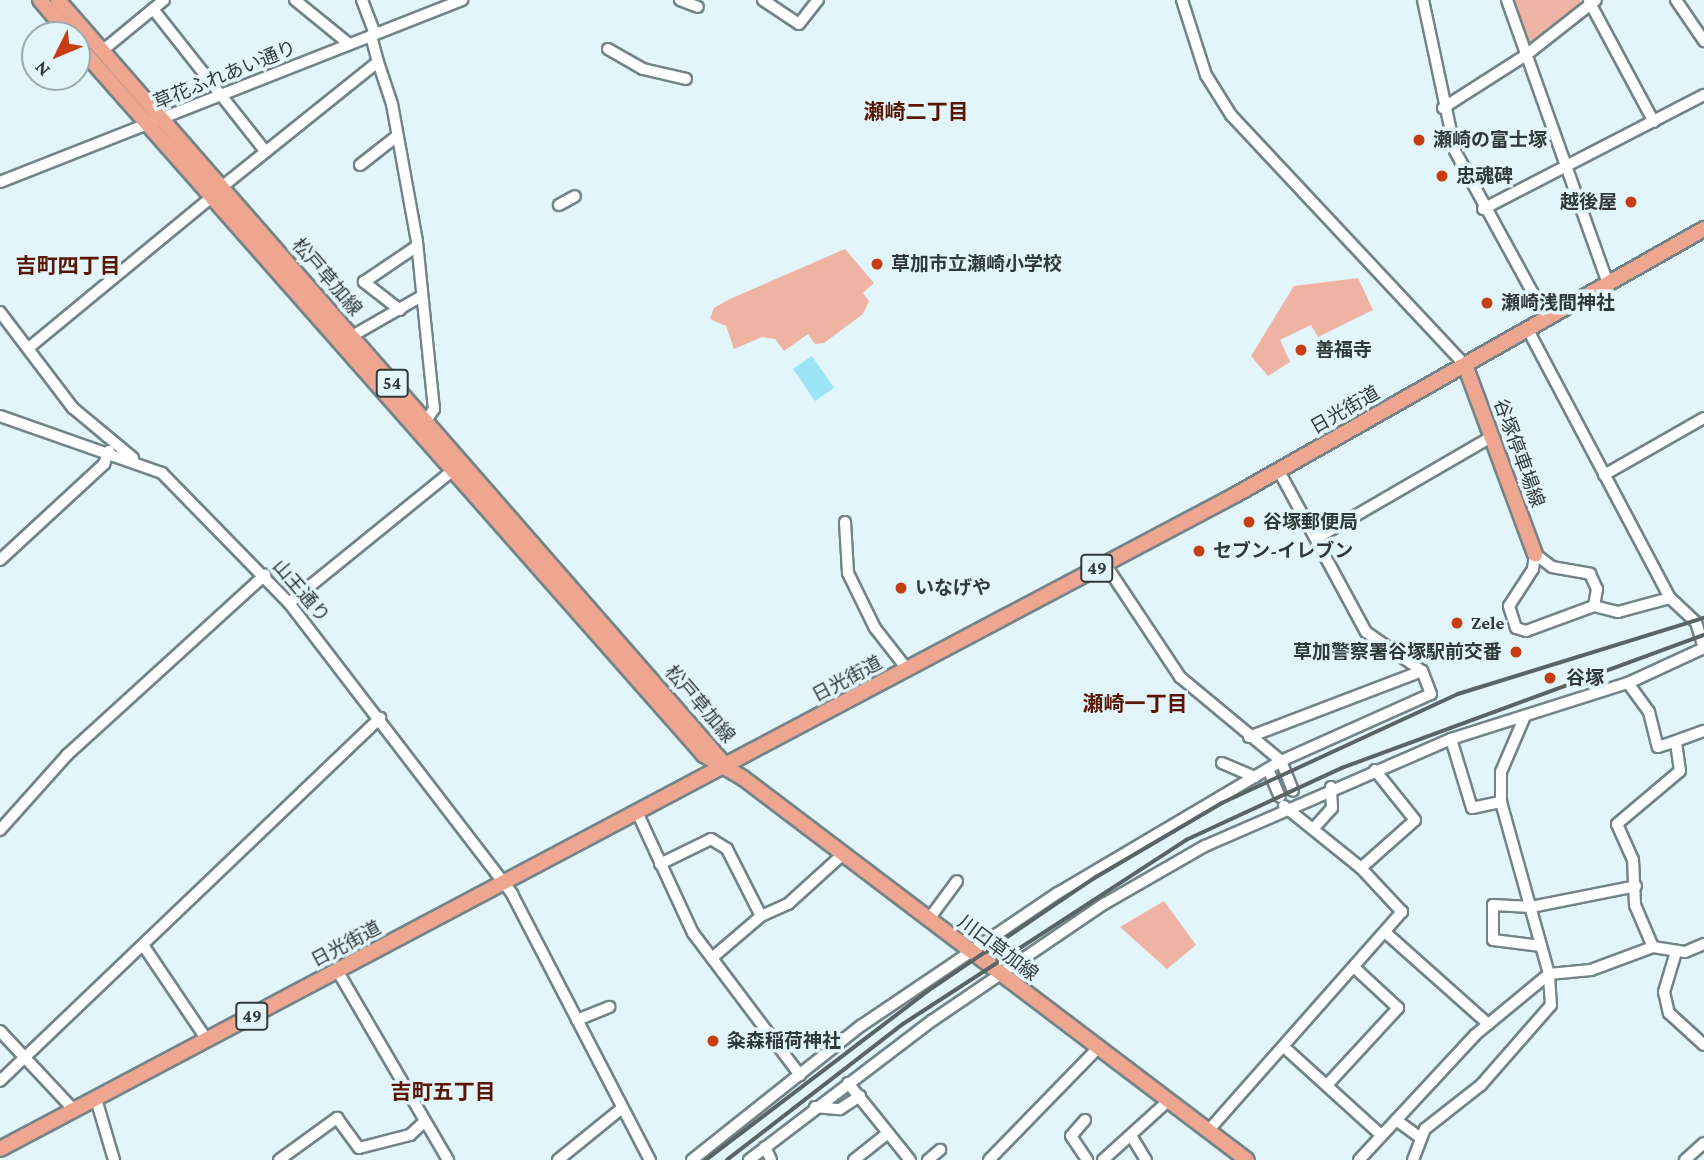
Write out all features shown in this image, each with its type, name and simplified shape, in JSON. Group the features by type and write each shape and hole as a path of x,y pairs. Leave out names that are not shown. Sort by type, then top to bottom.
{"main road":[{"path":"40,0 57,21"},
{"name":"松戸草加線","path":"58,0 352,335 422,426"},
{"name":"松戸草加線","path":"91,60 726,766"},
{"name":"日光街道","path":"0,1149 1279,471 1704,229"},
{"name":"谷塚停車場線","path":"1465,365 1535,554"},
{"name":"川口草加線","path":"726,766 1247,1160"}],"street":[{"path":"102,51 164,0"},
{"path":"295,0 349,44"},
{"path":"362,0 397,136 417,246 420,297 434,408 422,426"},
{"name":"草花ふれあい通り","path":"0,181 463,0"},
{"path":"680,0 698,7"},
{"path":"763,0 799,24 818,0"},
{"path":"1182,0 1206,75 1231,115 1465,365"},
{"path":"1423,0 1443,108 1483,209 1547,319"},
{"path":"1507,0 1608,284"},
{"path":"1675,0 1704,41"},
{"path":"1443,108 1526,55 1592,1 1654,122"},
{"path":"153,9 266,152"},
{"path":"608,49 643,69 686,79"},
{"path":"223,186 378,62"},
{"path":"1483,209 1704,95"},
{"path":"360,165 397,136"},
{"path":"559,205 575,196"},
{"path":"31,346 212,197"},
{"path":"400,310 364,282 417,246"},
{"path":"352,335 420,297"},
{"path":"0,312 31,346 74,408 134,460"},
{"path":"748,1160 848,1083 1001,974 1142,881 1283,803 1331,787 1451,739 1628,683 1704,648 1701,626 1670,598 1528,330"},
{"name":"山王通り","path":"0,416 134,460 175,482 265,575 380,718 504,882 649,1160"},
{"path":"1604,475 1704,418"},
{"path":"1317,538 1493,436"},
{"path":"2,554 104,464 109,451"},
{"path":"289,603 457,467"},
{"path":"692,1160 800,1075 971,952 1281,761 1431,694 1422,671 1366,632 1279,471"},
{"path":"845,522 848,573 875,628 906,669"},
{"path":"1594,606 1597,589 1590,574 1552,567 1535,554 1533,569 1509,606 1516,628 1526,631 1594,606 1618,612 1670,598"},
{"path":"1105,564 1180,677 1281,761 1296,798"},
{"path":"0,830 67,755 265,575"},
{"path":"1250,737 1422,671"},
{"path":"1628,683 1649,712 1658,747 1704,731"},
{"path":"1413,1160 1419,1137 1481,1085 1546,1012 1552,996 1549,974 1501,802 1502,772 1525,716"},
{"path":"0,1081 380,718"},
{"path":"1451,739 1472,808 1501,802"},
{"path":"1653,947 1635,905 1633,860 1617,824 1680,771 1676,741"},
{"path":"1222,763 1255,777"},
{"path":"1208,1130 1355,968 1402,912 1362,869 1283,803 1268,769"},
{"path":"1362,869 1415,820 1375,769"},
{"path":"1314,828 1332,808 1331,787"},
{"path":"637,812 674,900 712,958 800,1075"},
{"path":"660,864 711,839 727,849 761,916"},
{"path":"712,958 761,916 788,904 842,855"},
{"path":"929,919 957,881"},
{"path":"1541,946 1493,940 1493,905 1531,907 1636,886"},
{"path":"1386,933 1488,1024"},
{"path":"1359,1160 1488,1024 1549,974 1591,970 1653,947 1676,952 1704,944"},
{"path":"143,945 207,1040"},
{"path":"1676,952 1664,992 1669,1013 1704,1045"},
{"path":"1327,1085 1398,1008 1355,968"},
{"path":"337,970 422,1124 448,1160"},
{"path":"578,1020 609,1007"},
{"path":"0,1031 74,1110"},
{"path":"1284,1047 1381,1135"},
{"path":"996,1158 1098,1048"},
{"path":"848,1083 910,1160"},
{"path":"816,1107 840,1109 860,1096"},
{"path":"96,1099 114,1160"},
{"path":"1103,1160 1132,1137 1168,1101"},
{"path":"558,1160 622,1108"},
{"path":"279,1160 337,1118 359,1148 410,1135 422,1124"},
{"path":"1085,1120 1071,1136 1087,1160"},
{"path":"1396,1120 1419,1137"},
{"path":"854,1160 888,1133"},
{"path":"1132,1137 1146,1160"},
{"path":"1685,1160 1704,1143"},
{"path":"765,1147 771,1160"},
{"path":"928,1160 940,1150"}],"shaded area":[{"path":"1514,0 1580,0 1583,5 1531,46"},
{"path":"845,249 874,283 863,293 869,301 863,314 824,343 815,344 808,334 784,351 775,339 762,337 734,349 726,326 710,319 714,308 730,299"},
{"path":"1358,278 1373,310 1318,337 1311,325 1280,340 1290,362 1268,376 1251,356 1294,286"},
{"path":"1164,901 1196,945 1167,969 1120,927"}],"water":[{"path":"812,356 834,388 815,401 793,369"}],"railway":[{"path":"706,1160 928,991 1096,877 1222,803 1458,694 1704,618"},
{"path":"727,1160 903,1024 1186,840 1342,768 1704,635"}],"place":[{"name":"瀬崎の富士塚","path":"1419,140"},
{"name":"忠魂碑","path":"1442,176"},
{"name":"越後屋","path":"1631,202"},
{"name":"草加市立瀬崎小学校","path":"877,264"},
{"name":"瀬崎浅間神社","path":"1487,303"},
{"name":"善福寺","path":"1301,350"},
{"name":"谷塚郵便局","path":"1249,522"},
{"name":"セブン-イレブン","path":"1199,551"},
{"name":"いなげや","path":"901,588"},
{"name":"Zele","path":"1457,623"},
{"name":"草加警察署谷塚駅前交番","path":"1516,652"},
{"name":"谷塚","path":"1550,678"},
{"name":"粂森稲荷神社","path":"713,1041"}],"district":[{"name":"瀬崎二丁目","path":"916,112"},
{"name":"吉町四丁目","path":"68,266"},
{"name":"瀬崎一丁目","path":"1135,704"},
{"name":"吉町五丁目","path":"443,1092"}]}
